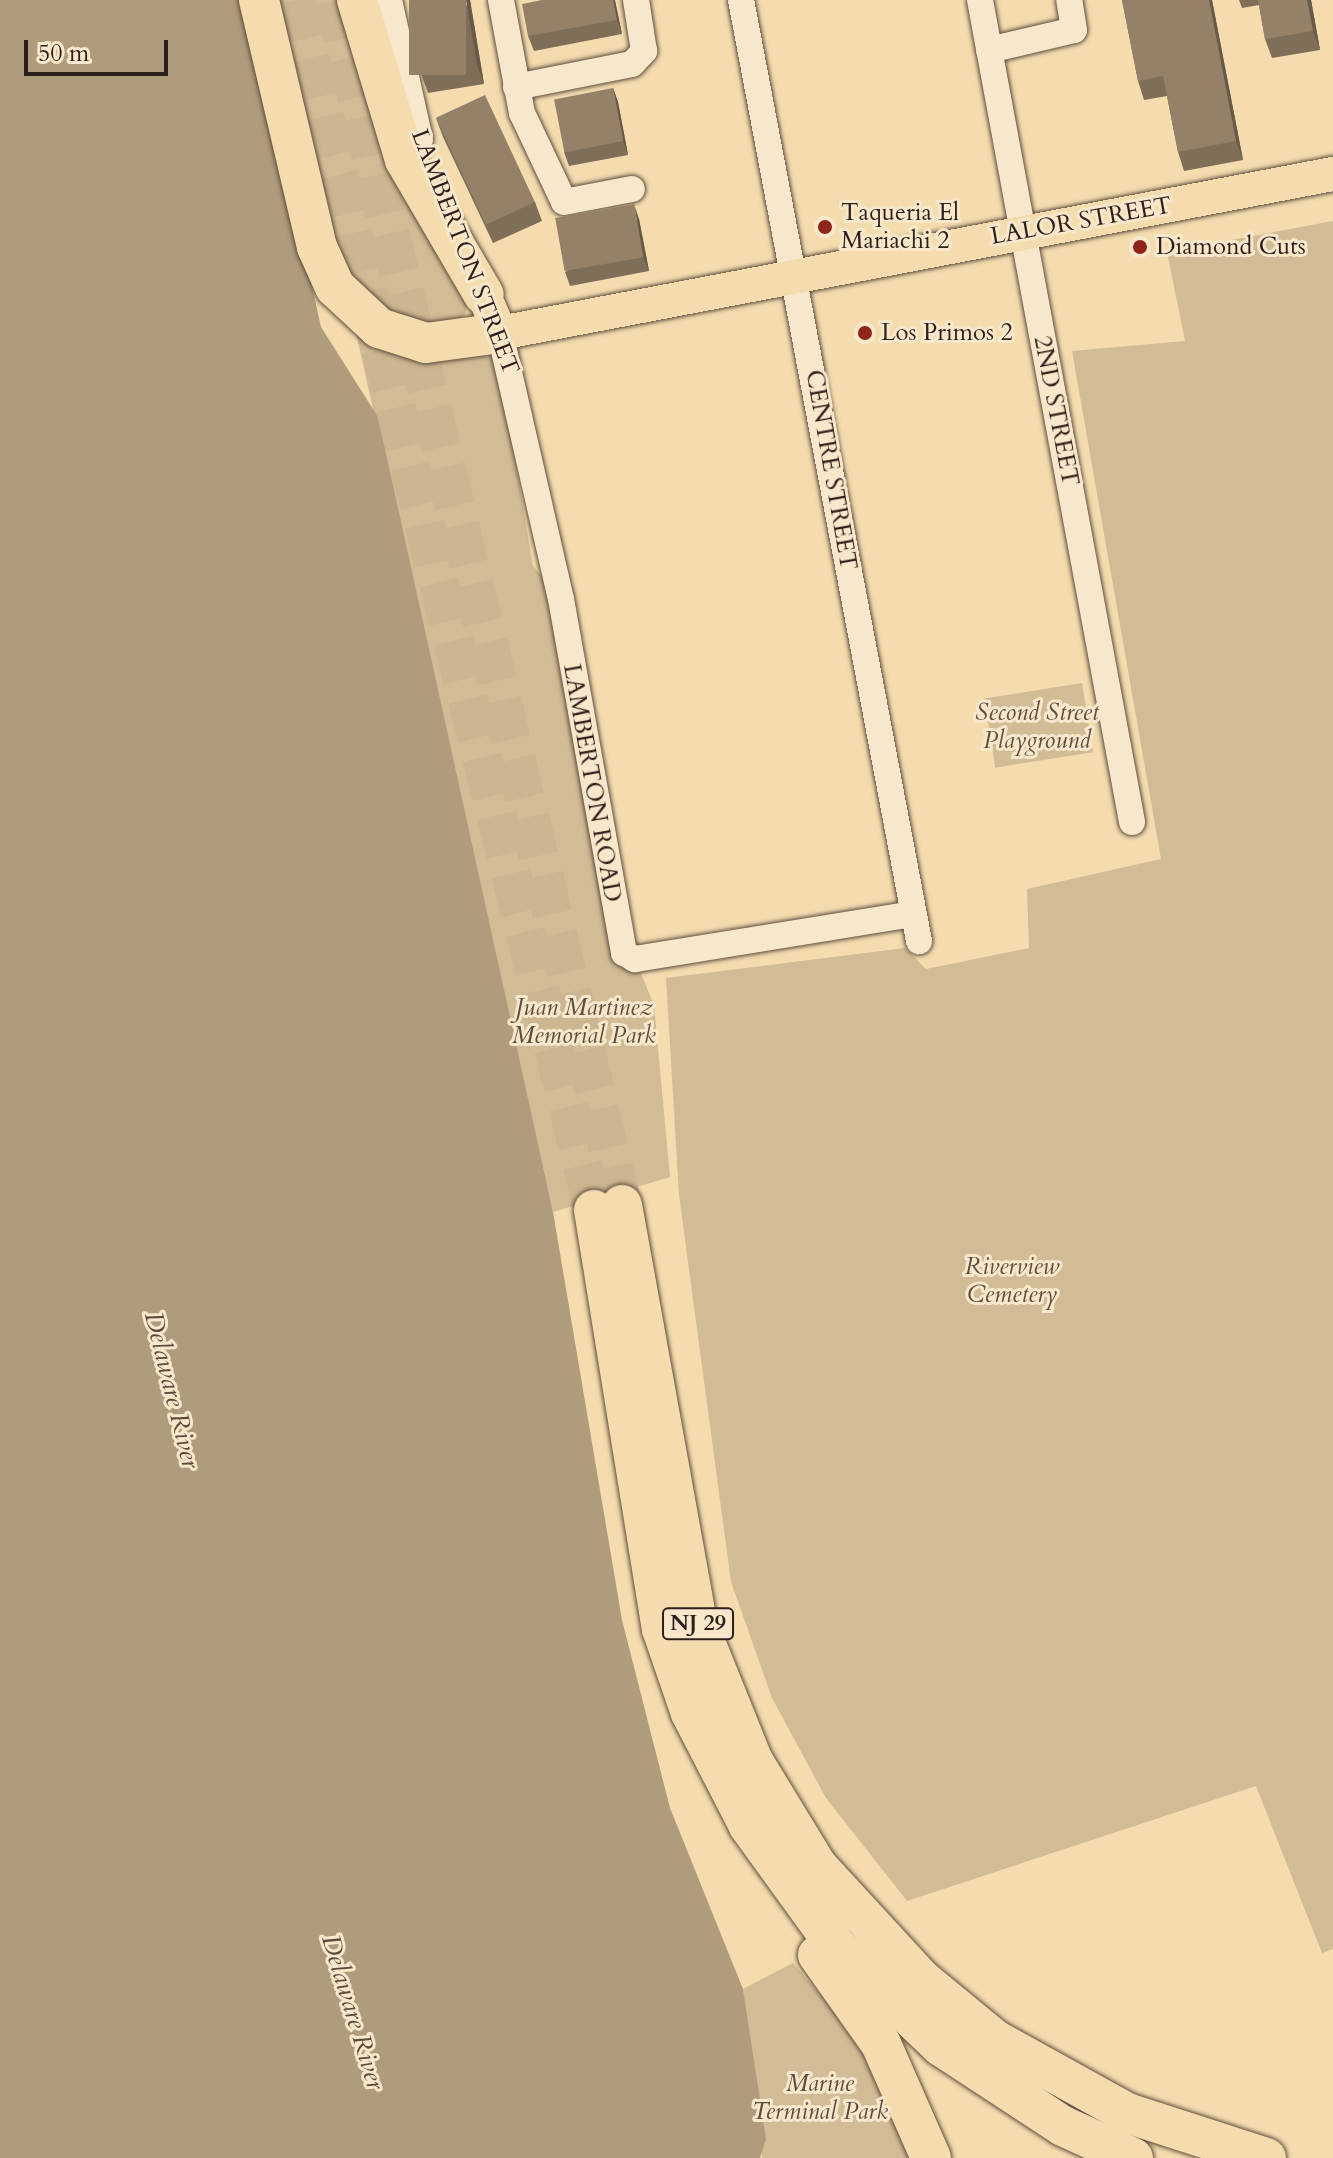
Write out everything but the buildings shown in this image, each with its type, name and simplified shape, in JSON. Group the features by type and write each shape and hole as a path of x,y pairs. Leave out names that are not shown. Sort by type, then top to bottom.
{"highway":[{"path":"259,0 317,247 335,287 379,328 426,343 500,333"},
{"path":"357,0 379,92 405,160 484,295"},
{"name":"NJ 29","path":"1133,2158 1063,2126 941,2046 836,1946 749,1826 691,1713 662,1629 608,1208 697,1622 747,1750 817,1866 922,1980 995,2040 1127,2113 1266,2158"},
{"path":"749,1826 774,1898 881,2044 931,2158"}],"main road":[{"name":"LALOR STREET","path":"500,333 1333,174"},
{"name":"LAMBERTON STREET","path":"484,295 500,333"}],"street":[{"name":"LAMBERTON STREET","path":"389,0 427,164 484,295"},
{"path":"501,0 516,87 564,202 632,189"},
{"path":"516,87 632,64 644,51 636,0"},
{"name":"CENTRE STREET","path":"741,0 919,941"},
{"name":"2ND STREET","path":"980,0 1132,822"},
{"path":"989,50 1074,30 1069,0"},
{"name":"LAMBERTON STREET","path":"500,333 561,599"},
{"name":"LAMBERTON ROAD","path":"561,599 616,933 635,959 912,914"}],"green space":[{"path":"274,0 350,0 467,295 466,313 454,328 418,330 345,288"},
{"name":"Riverview Cemetery","path":"1333,221 1333,1949 1322,1953 1256,1786 907,1901 826,1798 772,1698 731,1582 679,1195 666,978 905,948 926,969 1029,948 1027,889 1161,859 1072,351 1185,341 1167,252"},
{"name":"Juan Martinez Memorial Park","path":"355,329 498,359 533,566 561,599 635,959 654,1005 670,1177 553,1212"},
{"name":"Second Street Playground","path":"1082,683 1093,752 995,768 984,698"},
{"name":"Marine Terminal Park","path":"793,1963 841,2019 881,2082 913,2158 762,2158 743,1989"}],"water":[{"name":"Delaware River","path":"0,0 249,0 321,327 378,417 553,1212 622,1620 670,1808 743,1989 766,2139 760,2158 0,2158"}],"tunnel":[{"path":"295,0 594,1210"},
{"path":"334,0 622,1205"}],"place":[{"name":"Taqueria El Mariachi 2","path":"825,227"},
{"name":"Diamond Cuts","path":"1140,247"},
{"name":"Los Primos 2","path":"865,333"}]}
